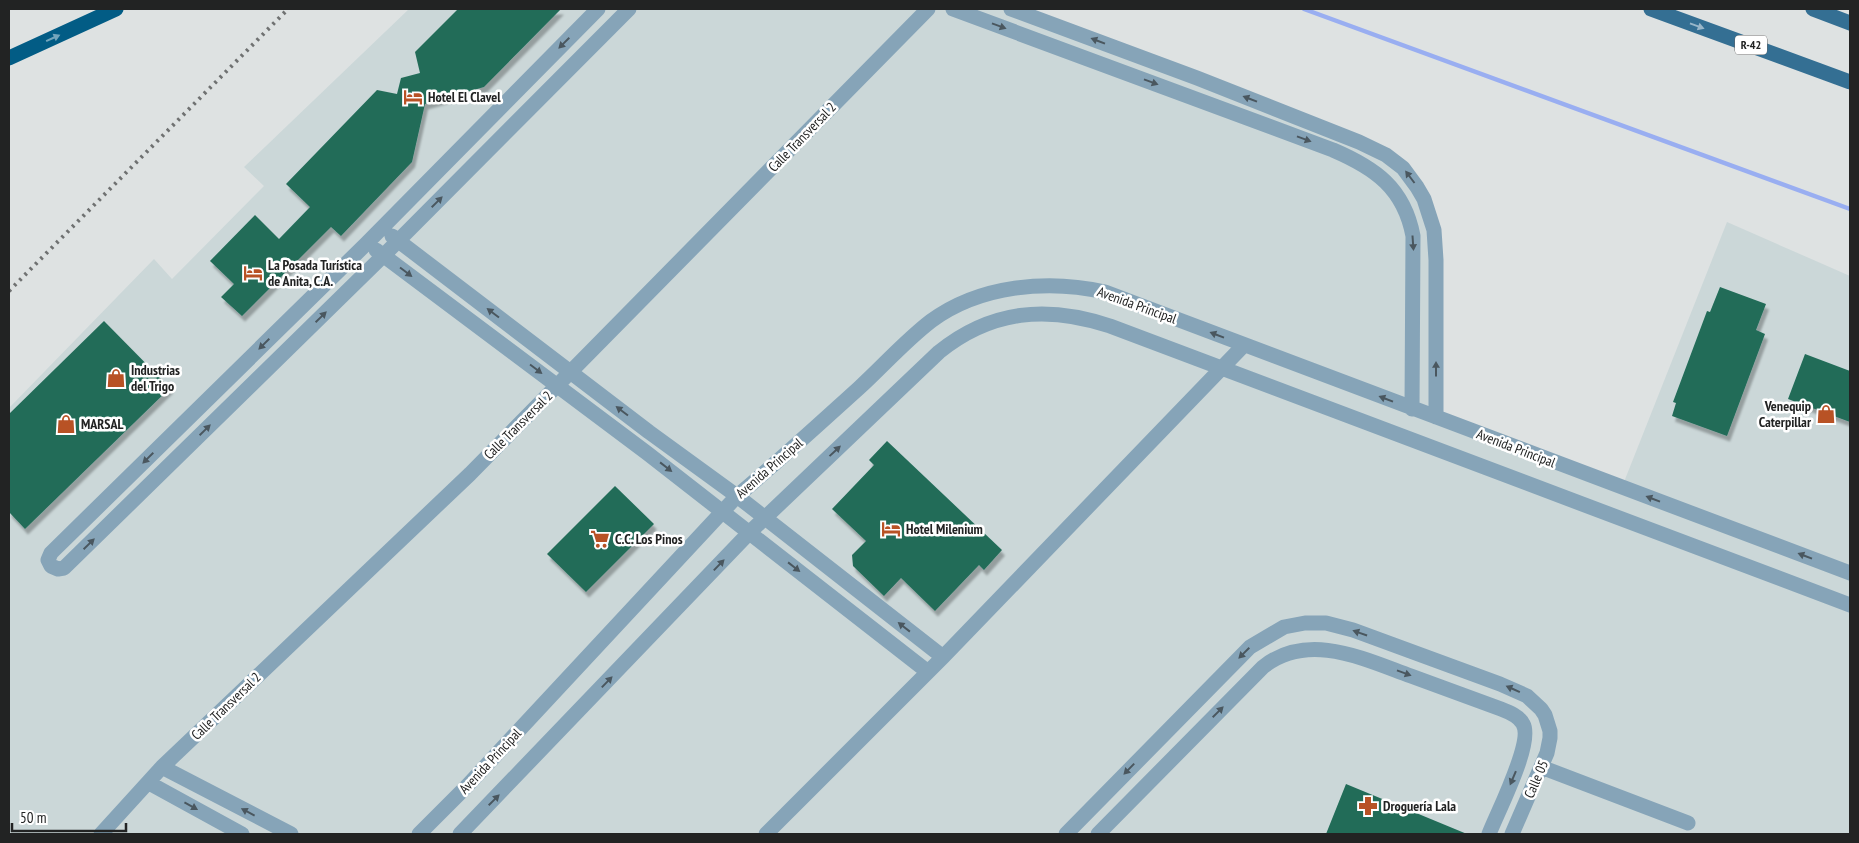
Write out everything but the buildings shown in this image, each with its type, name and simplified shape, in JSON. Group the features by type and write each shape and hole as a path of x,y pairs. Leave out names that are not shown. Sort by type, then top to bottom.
{"highway":[{"path":"9,58 116,9"}],"main road":[{"name":"R-42","path":"1651,9 1850,82"},
{"path":"1813,9 1850,23"}],"street":[{"path":"609,29 595,12 366,244 51,553 48,560 51,566 58,569 64,568 383,256 629,9"},
{"name":"Calle Transversal 2","path":"100,834 162,767 470,474 928,9"},
{"path":"953,9 1333,150 1362,163 1380,176 1389,184 1403,205 1408,215 1413,236 1412,409"},
{"path":"1011,9 1197,78 1359,142 1386,155 1403,168 1424,199 1434,230 1436,260 1436,418"},
{"path":"468,140 484,154"},
{"path":"381,228 736,496 943,657"},
{"path":"366,244 557,385 724,512 928,672"},
{"name":"Avenida Principal","path":"419,834 467,786 724,512 736,496 780,460 932,321 950,310 988,294 1044,286 1091,289 1120,297 1850,573"},
{"name":"Avenida Principal","path":"460,834 749,533 939,352 969,331 986,323 1021,315 1057,314 1110,326 1850,605"},
{"path":"766,834 943,657 1244,345"},
{"name":"Calle 05","path":"1186,711 1250,646 1284,627 1315,622 1353,630 1515,690 1541,709 1547,722 1550,738 1547,753 1512,834"},
{"name":"Calle 05","path":"1202,728 1271,660 1289,652 1316,649 1356,656 1501,709 1519,719 1524,724 1526,731 1524,748 1489,834"},
{"path":"1066,834 1186,711 1202,728 1098,834"},
{"path":"162,767 283,833"},
{"path":"1541,767 1688,823"},
{"path":"149,783 242,834"},
{"path":"1108,790 1126,806"}],"shaded area":[{"path":"409,9 1011,9 1386,155 1428,209 1436,417 1622,487 1727,222 1850,276 1850,834 9,834 9,408 154,259 172,279 264,186 244,167"}],"waterway":[{"path":"1304,9 1850,209"}],"railway":[{"path":"9,291 288,9"}],"place":[{"name":"Hotel El Clavel","path":"413,97"},
{"name":"La Posada Turística de Anita, C.A.","path":"253,273"},
{"name":"Industrias del Trigo","path":"116,378"},
{"name":"Venequip Caterpillar","path":"1826,414"},
{"name":"MARSAL","path":"66,424"},
{"name":"Hotel Milenium","path":"891,529"},
{"name":"C.C. Los Pinos","path":"600,539"},
{"name":"Droguería Lala","path":"1368,806"}]}
